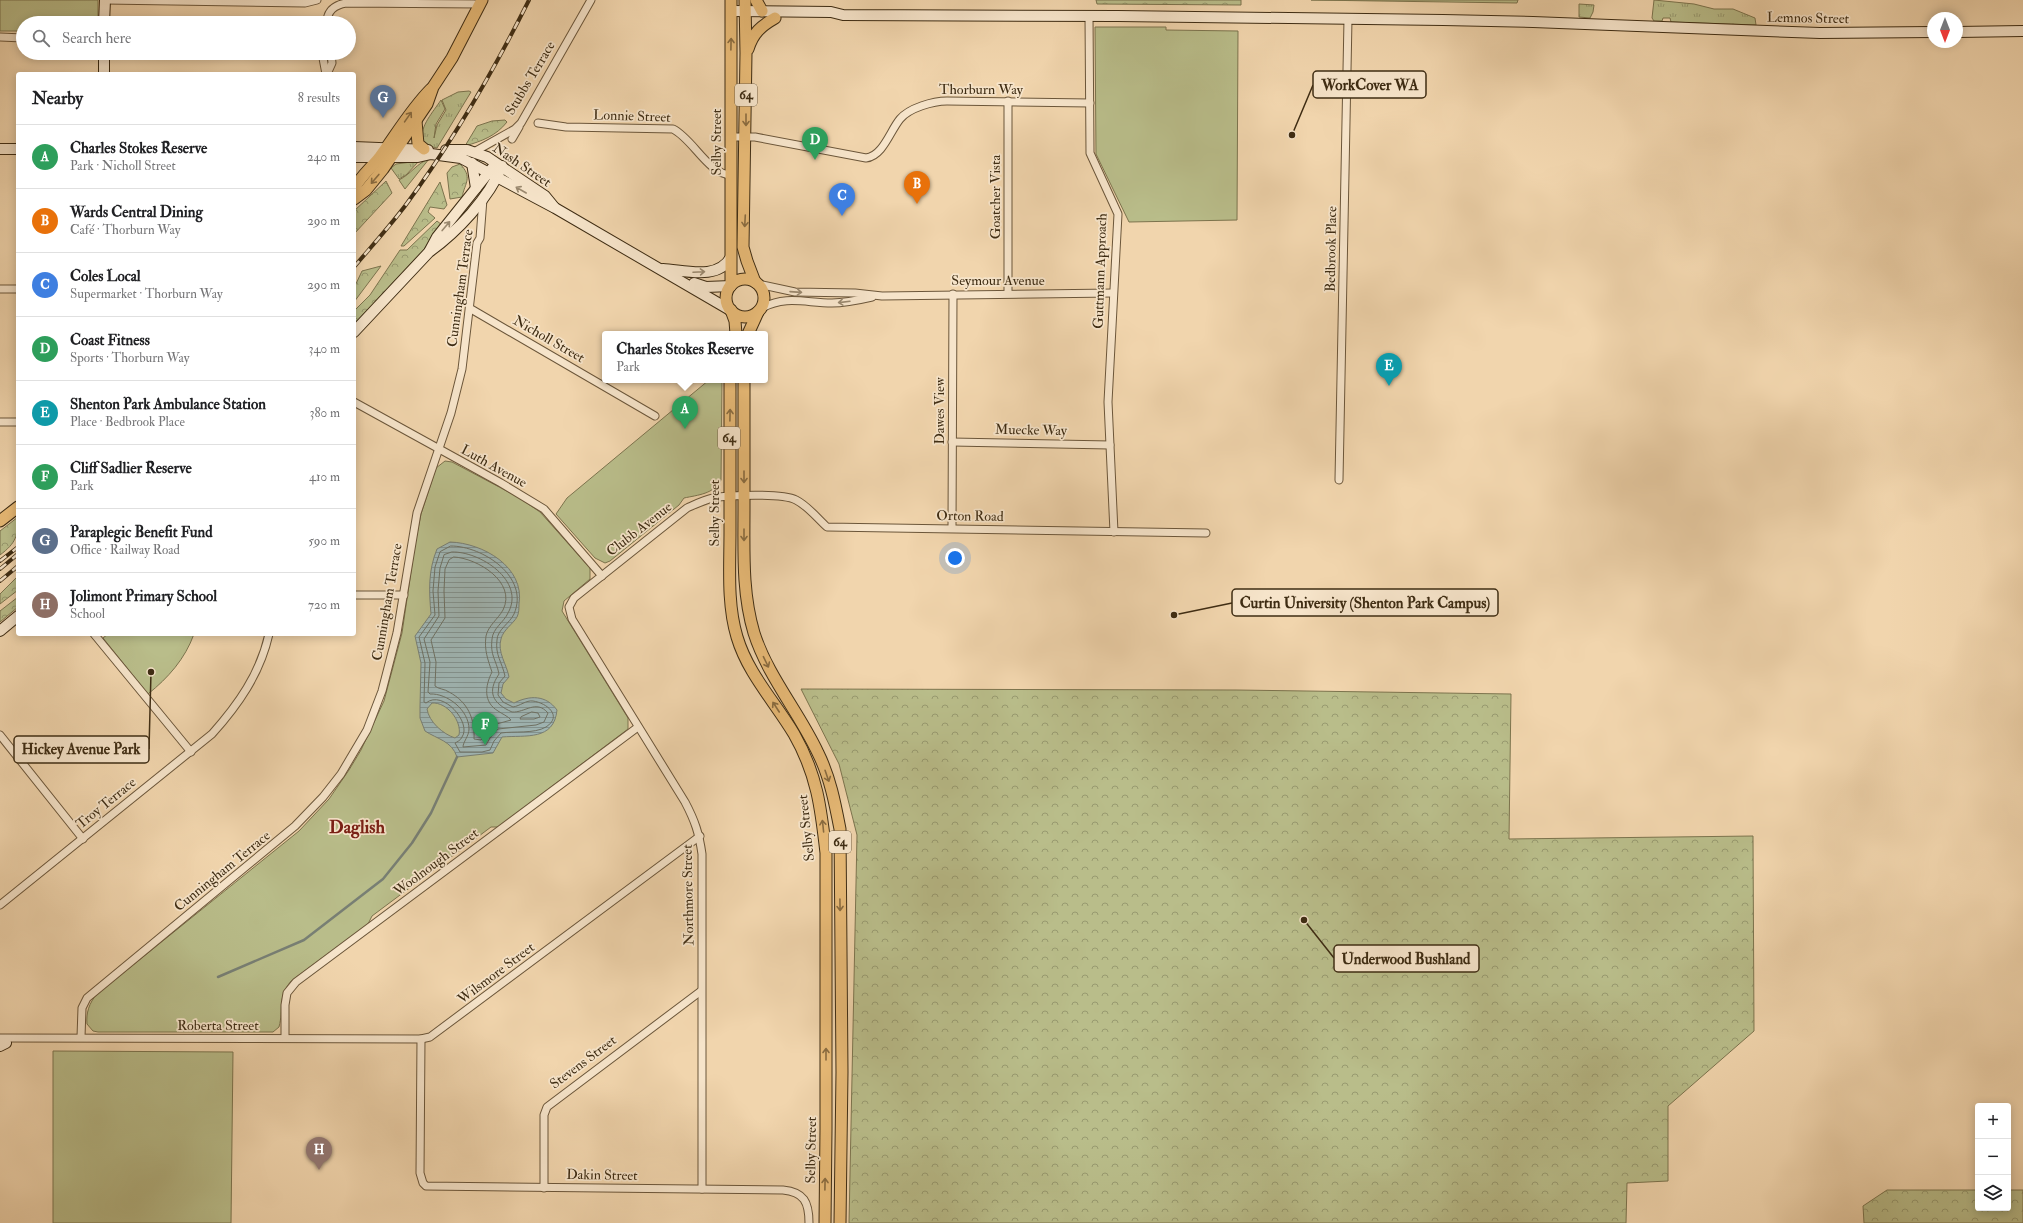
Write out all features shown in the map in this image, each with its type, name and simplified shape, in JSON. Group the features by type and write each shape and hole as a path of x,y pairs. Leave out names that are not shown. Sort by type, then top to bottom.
{"main road":[{"path":"756,0 762,11"},
{"path":"356,198 366,190 419,101 433,87 452,58 481,2"},
{"name":"Selby Street","path":"731,285 732,9"},
{"name":"64","path":"745,10 746,137"},
{"path":"746,53 752,37 759,29 776,18"},
{"path":"356,185 389,152 416,121 427,104 433,87"},
{"path":"416,121 418,144 424,149"},
{"path":"746,137 743,247 757,283 764,295 760,310 750,331"},
{"path":"736,331 735,321 726,297 731,285 738,280 744,279 757,283"},
{"path":"730,310 736,315 744,317 753,316 760,310"},
{"name":"Selby Street","path":"730,383 729,571 733,623 745,659 794,734 807,760 817,786 826,853 825,1223"},
{"name":"64","path":"744,383 744,569 750,618 762,655 773,676 805,727 819,754 833,792 840,829 840,1223"},
{"path":"0,521 16,509"},
{"path":"733,623 750,618"},
{"path":"826,989 841,989"},
{"path":"826,1152 841,1152"}],"street":[{"path":"104,16 105,0 305,3 316,0"},
{"name":"Stubbs Terrace","path":"474,152 516,129 521,123 591,0"},
{"path":"329,16 330,11 339,5 346,3 481,2"},
{"name":"Lemnos Street","path":"732,9 831,12 843,15"},
{"name":"Lemnos Street","path":"745,10 776,18 830,18 843,15 1348,19 1534,22 1820,33 1927,32"},
{"name":"Guttmann Approach","path":"1089,16 1090,153 1117,212 1108,402 1114,532"},
{"name":"Bedbrook Place","path":"1339,480 1348,19"},
{"path":"1963,32 2023,32"},
{"path":"0,37 16,38"},
{"path":"104,60 104,72"},
{"path":"324,60 327,72"},
{"path":"328,72 332,64 332,60"},
{"name":"Thorburn Way","path":"731,137 762,138 859,158 870,158 878,152 900,119 906,114 932,102 1090,103"},
{"name":"Goatcher Vista","path":"1008,102 1008,293"},
{"path":"512,139 521,123"},
{"name":"Lonnie Street","path":"538,124 566,127 673,129 686,139 718,172 731,175"},
{"path":"356,147 389,152"},
{"path":"0,149 16,149"},
{"name":"Nash Street","path":"389,152 424,149 474,152 500,165 545,196 555,208"},
{"path":"356,157 389,152"},
{"name":"Nash Street","path":"389,152 447,155 461,158 472,163 555,208 730,310"},
{"path":"472,163 476,188"},
{"path":"429,252 437,237 476,188 493,174 500,165"},
{"path":"356,330 429,252 443,242 461,224 483,197 493,174"},
{"name":"Cunningham Terrace","path":"81,1037 82,1008 87,998 295,826 323,797 341,774 367,730 382,691 398,632 417,513 457,392 471,309 477,243 480,238 483,197"},
{"path":"661,269 703,272 724,266 731,257"},
{"name":"Nash Street","path":"661,269 702,287 731,285"},
{"name":"Seymour Avenue","path":"757,283 791,292 882,296 1008,293 1113,293"},
{"path":"0,289 16,289"},
{"name":"Dawes View","path":"952,528 953,294"},
{"name":"Seymour Avenue","path":"760,310 771,303 783,300 836,303 882,296"},
{"name":"Nicholl Street","path":"471,309 655,416"},
{"name":"Luth Avenue","path":"356,403 438,450 521,494 544,509 602,576"},
{"path":"0,422 16,422"},
{"name":"Muecke Way","path":"952,442 1110,445"},
{"name":"Clubb Avenue","path":"569,612 574,598 687,508 708,500 729,496 744,496"},
{"name":"Orton Road","path":"744,496 792,498 802,504 827,527 1206,533"},
{"path":"356,594 404,595"},
{"name":"Northmore Street","path":"569,612 685,802 700,836 702,854 702,1189"},
{"path":"0,631 16,618"},
{"path":"96,636 191,752"},
{"name":"Troy Terrace","path":"0,905 212,734 242,698 259,663 268,636"},
{"name":"Woolnough Street","path":"285,1038 285,1005 287,993 296,982 638,726"},
{"path":"0,735 83,839"},
{"name":"Wilsmore Street","path":"421,1039 438,1032 700,836"},
{"name":"Stevens Street","path":"544,1188 544,1115 547,1108 701,990"},
{"name":"Roberta Street","path":"4,1042 81,1037 421,1039"},
{"name":"Dakin Street","path":"421,1039 420,1173 423,1183 426,1186 434,1188 702,1189 794,1191 802,1196 806,1203 809,1223"}],"green space":[{"path":"0,0 98,0 98,16 16,16 16,31 0,31"},
{"path":"1096,0 1241,0 1241,5 1097,4"},
{"path":"1311,0 1518,0 1517,3"},
{"path":"1654,0 1694,4 1714,9 1733,9 1755,18 1756,25 1671,22 1670,18 1663,18 1662,21 1654,21 1652,18"},
{"path":"1579,4 1594,5 1590,18 1579,17"},
{"path":"1095,27 1166,27 1166,30 1238,31 1237,220 1129,222 1096,154"},
{"path":"458,92 471,92 437,148 429,146 422,140 423,130 428,119 441,100 445,109 436,124 434,138 437,125 446,110 442,100"},
{"path":"505,120 507,122 498,131 483,140 465,146 477,126 492,121"},
{"path":"429,159 405,189 399,180 421,163"},
{"path":"419,161 406,175 399,179 391,168 396,164"},
{"path":"460,164 467,176 466,184 462,197 450,199 447,173 452,167"},
{"path":"386,181 392,193 356,232 356,209"},
{"path":"440,182 447,205 444,209 430,207 428,212 435,218 404,246 401,246"},
{"path":"437,221 442,225 422,252 356,321 356,309 370,295 400,250 407,250"},
{"path":"381,266 356,299 356,284 362,271"},
{"path":"705,383 722,383 721,480 718,485 710,491 700,495 684,498 679,505 610,561 605,563 595,558 556,514 567,498"},
{"path":"445,461 452,462 518,497 540,512 590,568 590,579 564,601 562,611 628,718 628,729 498,827 491,827 372,916 368,924 291,981 282,998 279,1027 273,1032 93,1031 87,1024 87,1016 94,997 299,831 329,799 349,770 361,750 384,701 402,633 421,514 436,468"},
{"path":"16,519 15,539 10,547 0,555 0,531"},
{"path":"16,578 16,592 0,604 0,594"},
{"path":"16,599 16,609 0,622 0,611"},
{"path":"106,636 193,636 181,660 148,694 103,638"},
{"path":"801,689 1237,690 1511,694 1509,839 1753,836 1754,1031 1668,1106 1668,1181 1627,1183 1626,1223 849,1223 857,835 839,764"},
{"path":"53,1051 233,1052 231,1223 53,1223"},
{"path":"1887,1190 1975,1190 1975,1211 2011,1211 2011,1190 2023,1190 2023,1223 1864,1223 1863,1206"}],"water":[{"path":"450,542 463,543 488,552 509,568 519,591 519,610 517,617 501,639 501,654 509,677 503,684 501,693 506,699 514,703 520,700 537,698 548,701 553,705 557,710 555,720 551,727 545,732 529,736 502,737 493,753 457,757 452,747 425,731 420,718 421,663 415,636 431,614 430,581 432,565 437,549","holes":["432,703 448,709 456,718 459,735 455,738 446,734 437,727 428,714 427,709"]}],"waterway":[{"path":"218,977 304,940 383,879 412,843 431,813 457,757"}],"railway":[{"path":"356,265 405,206 440,157 487,80 529,0"},
{"path":"0,561 16,549"},
{"path":"0,569 16,556"},
{"path":"0,581 16,568"}],"place":[{"name":"Paraplegic Benefit Fund","path":"383,118"},
{"name":"WorkCover WA","path":"1292,135"},
{"name":"Coast Fitness","path":"815,160"},
{"name":"Wards Central Dining","path":"917,204"},
{"name":"Coles Local","path":"842,216"},
{"name":"Shenton Park Ambulance Station","path":"1389,386"},
{"name":"Charles Stokes Reserve","path":"685,429"},
{"name":"Curtin University (Shenton Park Campus)","path":"1174,615"},
{"name":"Hickey Avenue Park","path":"151,672"},
{"name":"Cliff Sadlier Reserve","path":"485,745"},
{"name":"Underwood Bushland","path":"1304,920"},
{"name":"Jolimont Primary School","path":"319,1170"}],"district":[{"name":"Daglish","path":"357,827"}]}
